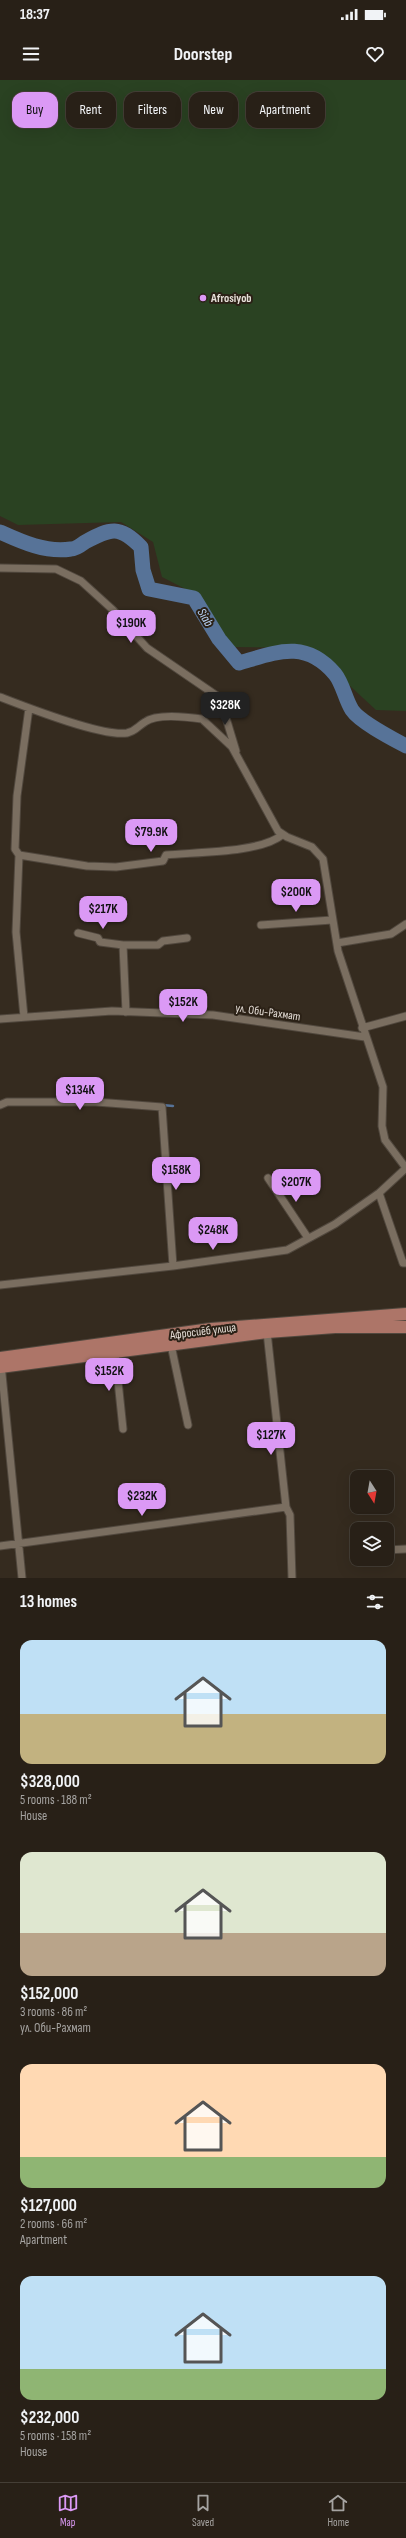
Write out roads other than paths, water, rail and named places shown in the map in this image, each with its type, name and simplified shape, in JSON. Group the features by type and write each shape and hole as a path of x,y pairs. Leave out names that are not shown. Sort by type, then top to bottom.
{"main road":[{"name":"Афросиёб улица","path":"0,1363 212,1329 406,1314"},
{"name":"Афросиёб улица","path":"0,1363 115,1352 267,1332 335,1327 406,1327"}],"street":[{"path":"0,568 56,569 81,581 113,610 147,648 220,698 237,757"},
{"path":"0,697 29,708 113,732 126,733 137,729 145,721 155,718 202,719 226,739 274,826 282,835 312,847 323,859 336,943 362,1028 383,1087 382,1126 385,1140 406,1168 379,1193 335,1224 287,1250 173,1266 0,1285"},
{"path":"24,1017 16,932 19,855 15,849 17,796 29,708"},
{"path":"19,855 87,866 116,867 163,861 166,855 254,847 275,840 282,835"},
{"path":"261,925 332,920"},
{"path":"336,943 391,934 406,924"},
{"path":"78,933 98,938 100,942 123,945 158,945 163,942 187,938"},
{"path":"123,945 126,1012"},
{"name":"ул. Оби-Рахмат","path":"0,1019 126,1012 213,1015 365,1037"},
{"path":"362,1028 406,1016"},
{"path":"0,1105 7,1102 96,1102 162,1107 173,1266"},
{"path":"268,1178 308,1238"},
{"path":"379,1193 403,1263 406,1263"},
{"path":"267,1332 286,1507 290,1515 292,1578"},
{"path":"171,1345 188,1425"},
{"path":"115,1352 123,1430"},
{"path":"0,1363 22,1578"},
{"path":"0,1546 286,1507"},
{"path":"394,1550 406,1549"}],"waterway":[{"name":"Siab","path":"0,532 34,546 62,550 78,547 94,537 108,532 114,531 127,535 141,547 143,570 149,589 194,598 219,639 239,663 278,652 301,652 313,656 324,663 335,674 352,710 356,715 377,730 406,746"},
{"path":"162,1105 173,1106"}],"place":[{"name":"Afrosiyob","path":"203,298"}]}
